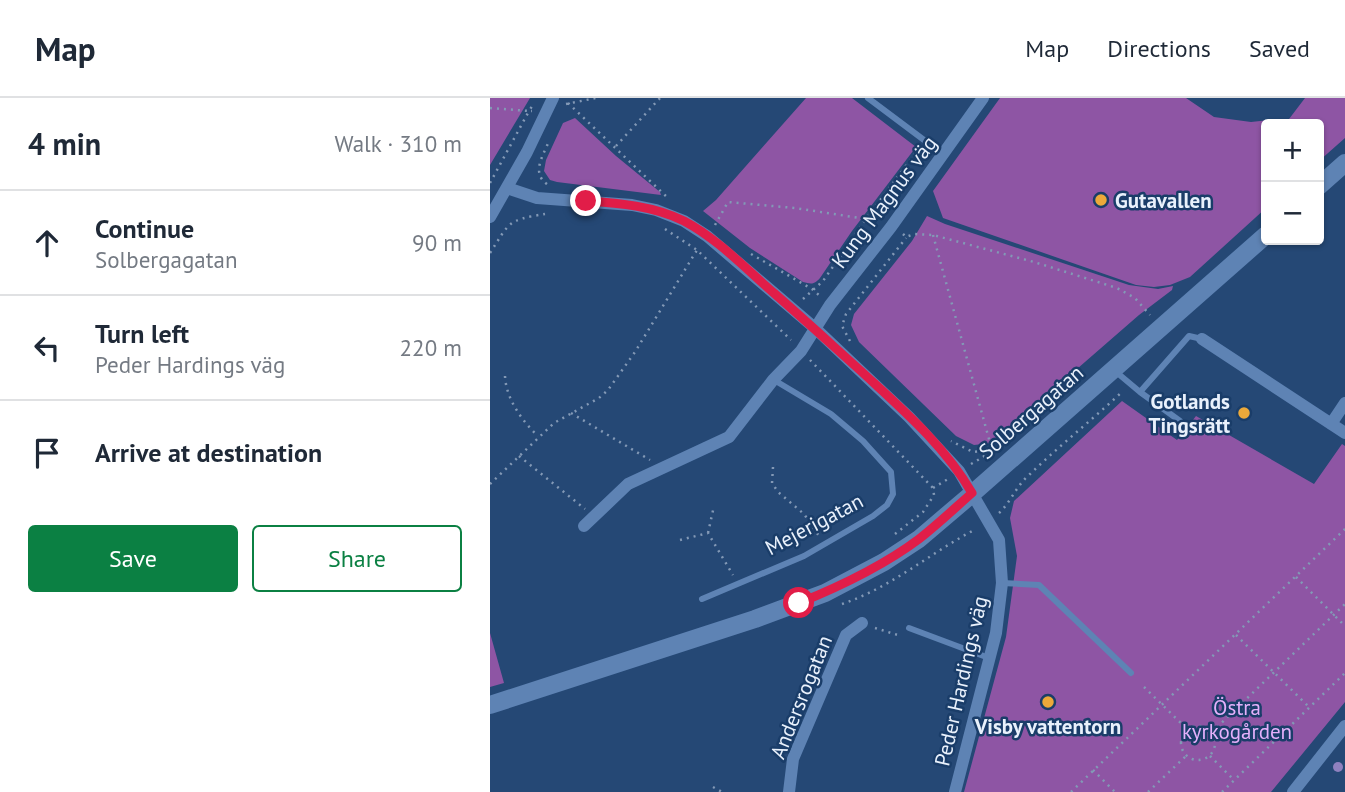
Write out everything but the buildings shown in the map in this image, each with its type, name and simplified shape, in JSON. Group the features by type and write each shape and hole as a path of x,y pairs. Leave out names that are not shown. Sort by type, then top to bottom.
{"main road":[{"path":"1324,182 1345,163"},
{"name":"Solbergagatan","path":"490,705 755,619 825,593 884,562 907,547 972,493 1261,239"}],"street":[{"path":"490,217 553,98"},
{"name":"Kung Magnus väg","path":"817,329 830,305 891,228 984,98"},
{"name":"Peder Hardings väg","path":"507,188 537,198 632,205 671,215 708,236 817,329 933,442 959,471 999,540 1002,583 996,633 955,792"},
{"path":"584,526 628,484 729,437 772,380 802,351 817,329"},
{"path":"1202,340 1345,433"},
{"path":"1331,424 1345,403"},
{"name":"Andersrogatan","path":"789,792 793,759 846,635 862,623"},
{"path":"1300,790 1345,726"}],"lane":[{"path":"868,98 944,155"},
{"path":"1140,392 1189,336 1202,340"},
{"path":"1113,370 1180,421"},
{"name":"Mejerigatan","path":"702,599 804,556 873,516 887,505 893,495 891,472 863,441 831,414 772,380"},
{"path":"1002,583 1039,585 1131,673"},
{"path":"909,628 989,658"}],"path":[{"path":"490,183 536,98"},
{"path":"615,146 660,98"},
{"path":"568,103 674,204 663,201"},
{"path":"490,108 529,111"},
{"path":"549,140 538,171 543,182 555,187"},
{"path":"793,310 823,281 925,141"},
{"path":"490,169 497,171"},
{"path":"716,225 729,202 876,219 906,237"},
{"path":"490,253 509,222 554,212"},
{"path":"657,226 696,250 802,351 933,488"},
{"path":"851,344 842,326 846,314 906,237 914,234 933,234 1117,288 1135,298 1162,328"},
{"path":"933,234 992,450 972,452 953,443 944,434"},
{"path":"490,484 554,423 599,398 608,390 635,352 696,250"},
{"path":"748,252 812,289"},
{"path":"505,376 506,391 529,428 538,436"},
{"path":"571,413 663,467"},
{"path":"519,456 594,516"},
{"path":"773,467 772,483 778,492 804,514 825,544"},
{"path":"714,506 708,533 738,584"},
{"path":"1071,792 1236,635 1294,575 1345,529"},
{"path":"680,540 708,533"},
{"path":"1294,575 1345,626"},
{"path":"1212,732 1345,604"},
{"path":"862,623 901,636 909,628"},
{"path":"1236,635 1310,708"},
{"path":"1222,792 1345,673"},
{"path":"1144,687 1187,729"},
{"path":"1200,725 1212,732 1216,745 1210,756 1198,761 1186,756 1181,742 1187,729 1200,725"},
{"path":"1148,792 1186,756"},
{"path":"1210,756 1234,780"},
{"path":"1093,770 1115,792"},
{"path":"713,787 722,792"}],"green space":[{"path":"490,98 530,98 490,165"},
{"path":"806,98 852,98 916,147 820,278 810,283 803,282 750,248 703,211 716,200"},
{"name":"Gutavallen","path":"1000,98 1186,98 1214,117 1261,121 1261,213 1190,277 1170,285 1136,285 943,218 933,191"},
{"name":"Gutavallen","path":"1305,98 1345,98 1345,138 1324,157 1324,119 1289,119"},
{"path":"575,118 661,195 550,180 544,171 546,160 563,123"},
{"path":"927,216 1129,285 1158,289 1173,286 1172,290 1139,315 992,443 974,445 956,436 859,342 851,325 854,314 912,241"},
{"name":"Östra kyrkogården","path":"1122,401 1177,440 1196,416 1314,484 1342,444 1345,446 1345,702 1271,792 964,792 1006,637 1017,556 1010,518 1014,501"},
{"path":"490,633 504,683 490,687"}],"place":[{"name":"Gutavallen","path":"1101,200"},
{"name":"Gotlands Tingsrätt","path":"1244,413"},
{"name":"Visby vattentorn","path":"1048,702"}],"route":[{"path":"586,201 656,210 684,221 708,236 817,329 909,416 959,471 972,493 919,539 884,562 825,593 799,603"}]}
